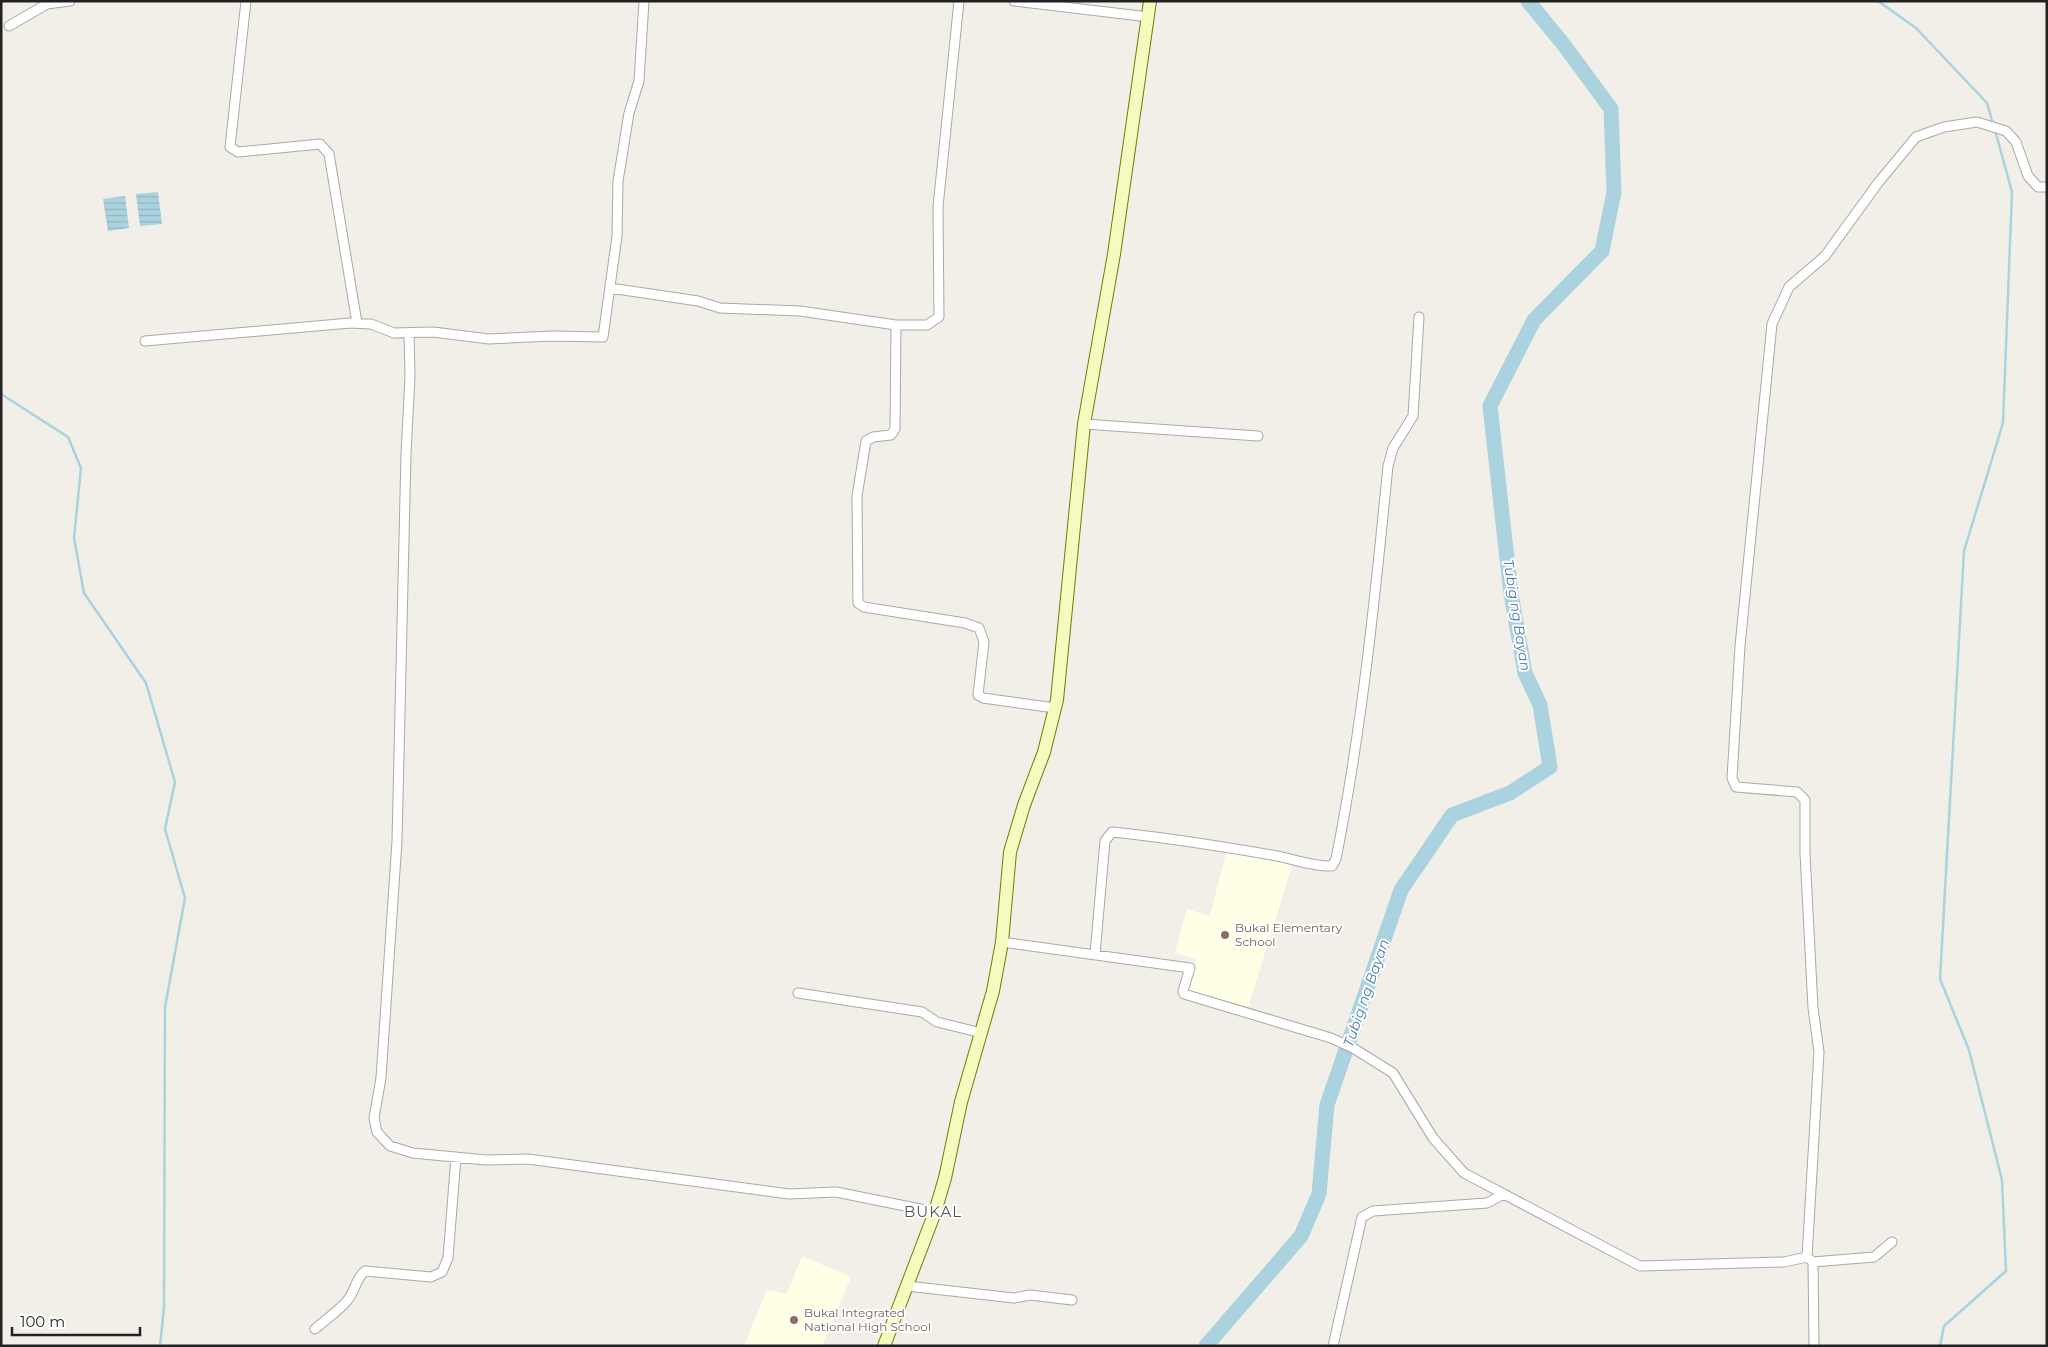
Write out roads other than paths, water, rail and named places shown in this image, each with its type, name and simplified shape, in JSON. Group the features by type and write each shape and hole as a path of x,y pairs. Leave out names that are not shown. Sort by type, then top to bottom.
{"main road":[{"path":"884,1346 935,1212 961,1102 993,991 1002,942 1010,852 1024,805 1044,752 1055,708 1084,424 1114,254 1150,1"}],"street":[{"path":"9,26 47,4 70,1"},
{"path":"246,1 230,147 238,152 320,144 329,154 357,323"},
{"path":"145,341 357,323 371,324 394,333 433,332 489,339 553,336 603,337 617,236 618,181 629,113 639,82 644,1"},
{"path":"610,288 698,301 720,308 800,311 896,325 926,325 939,317 938,207 959,1"},
{"path":"1014,1 1149,17"},
{"path":"1814,1346 1810,1260 1819,1052 1813,1008 1806,853 1806,800 1797,792 1736,787 1732,778 1740,646 1772,324 1789,287 1824,256 1878,183 1916,137 1944,127 1977,122 2006,131 2016,142 2028,176 2038,187 2047,188"},
{"path":"1095,954 1105,841 1112,832 1212,845 1295,859 1324,866 1332,866 1336,859 1351,783 1371,643 1388,466 1393,448 1413,416 1419,317"},
{"path":"896,325 895,429 890,436 873,437 866,441 857,496 858,603 864,608 965,623 979,628 984,642 978,695 983,698 1055,708"},
{"path":"410,333 397,841 381,1078 374,1118 377,1132 390,1146 413,1153 486,1160 528,1159 789,1194 836,1192 935,1212"},
{"path":"1084,424 1258,436"},
{"path":"1002,942 1190,968 1183,991 1184,994 1330,1038 1353,1048 1392,1074 1434,1138 1464,1173 1640,1266 1784,1262 1874,1257 1892,1242"},
{"path":"798,993 922,1012 937,1022 982,1033"},
{"path":"315,1329 347,1302 355,1289 360,1275 365,1271 431,1277 442,1272 448,1258 456,1157"},
{"path":"1332,1346 1362,1217 1373,1210 1487,1203 1504,1194"},
{"path":"907,1286 1014,1298 1030,1295 1072,1300"}],"water":[{"path":"158,192 162,224 140,226 136,194"},
{"path":"125,196 129,228 108,231 103,199"}],"waterway":[{"name":"Tubig ng Bayan","path":"1206,1346 1301,1236 1319,1194 1327,1105 1401,890 1452,815 1510,793 1550,767 1540,705 1525,673 1511,594 1490,406 1534,320 1602,251 1614,192 1611,109 1564,45 1528,1"},
{"path":"1878,1 1916,28 1987,103 1993,124"},
{"path":"1940,1346 1944,1326 2006,1271 2002,1180 1969,1050 1940,979 1964,551 2003,423 2012,192 1995,130"},
{"path":"1,394 68,437 81,468 74,538 84,593 146,683 175,782 165,829 185,898 165,1007 164,1308 160,1346"}],"place":[{"name":"Bukal Elementary School","path":"1225,935"},
{"name":"Bukal Integrated National High School","path":"794,1320"}],"district":[{"name":"BUKAL","path":"933,1212"}]}
